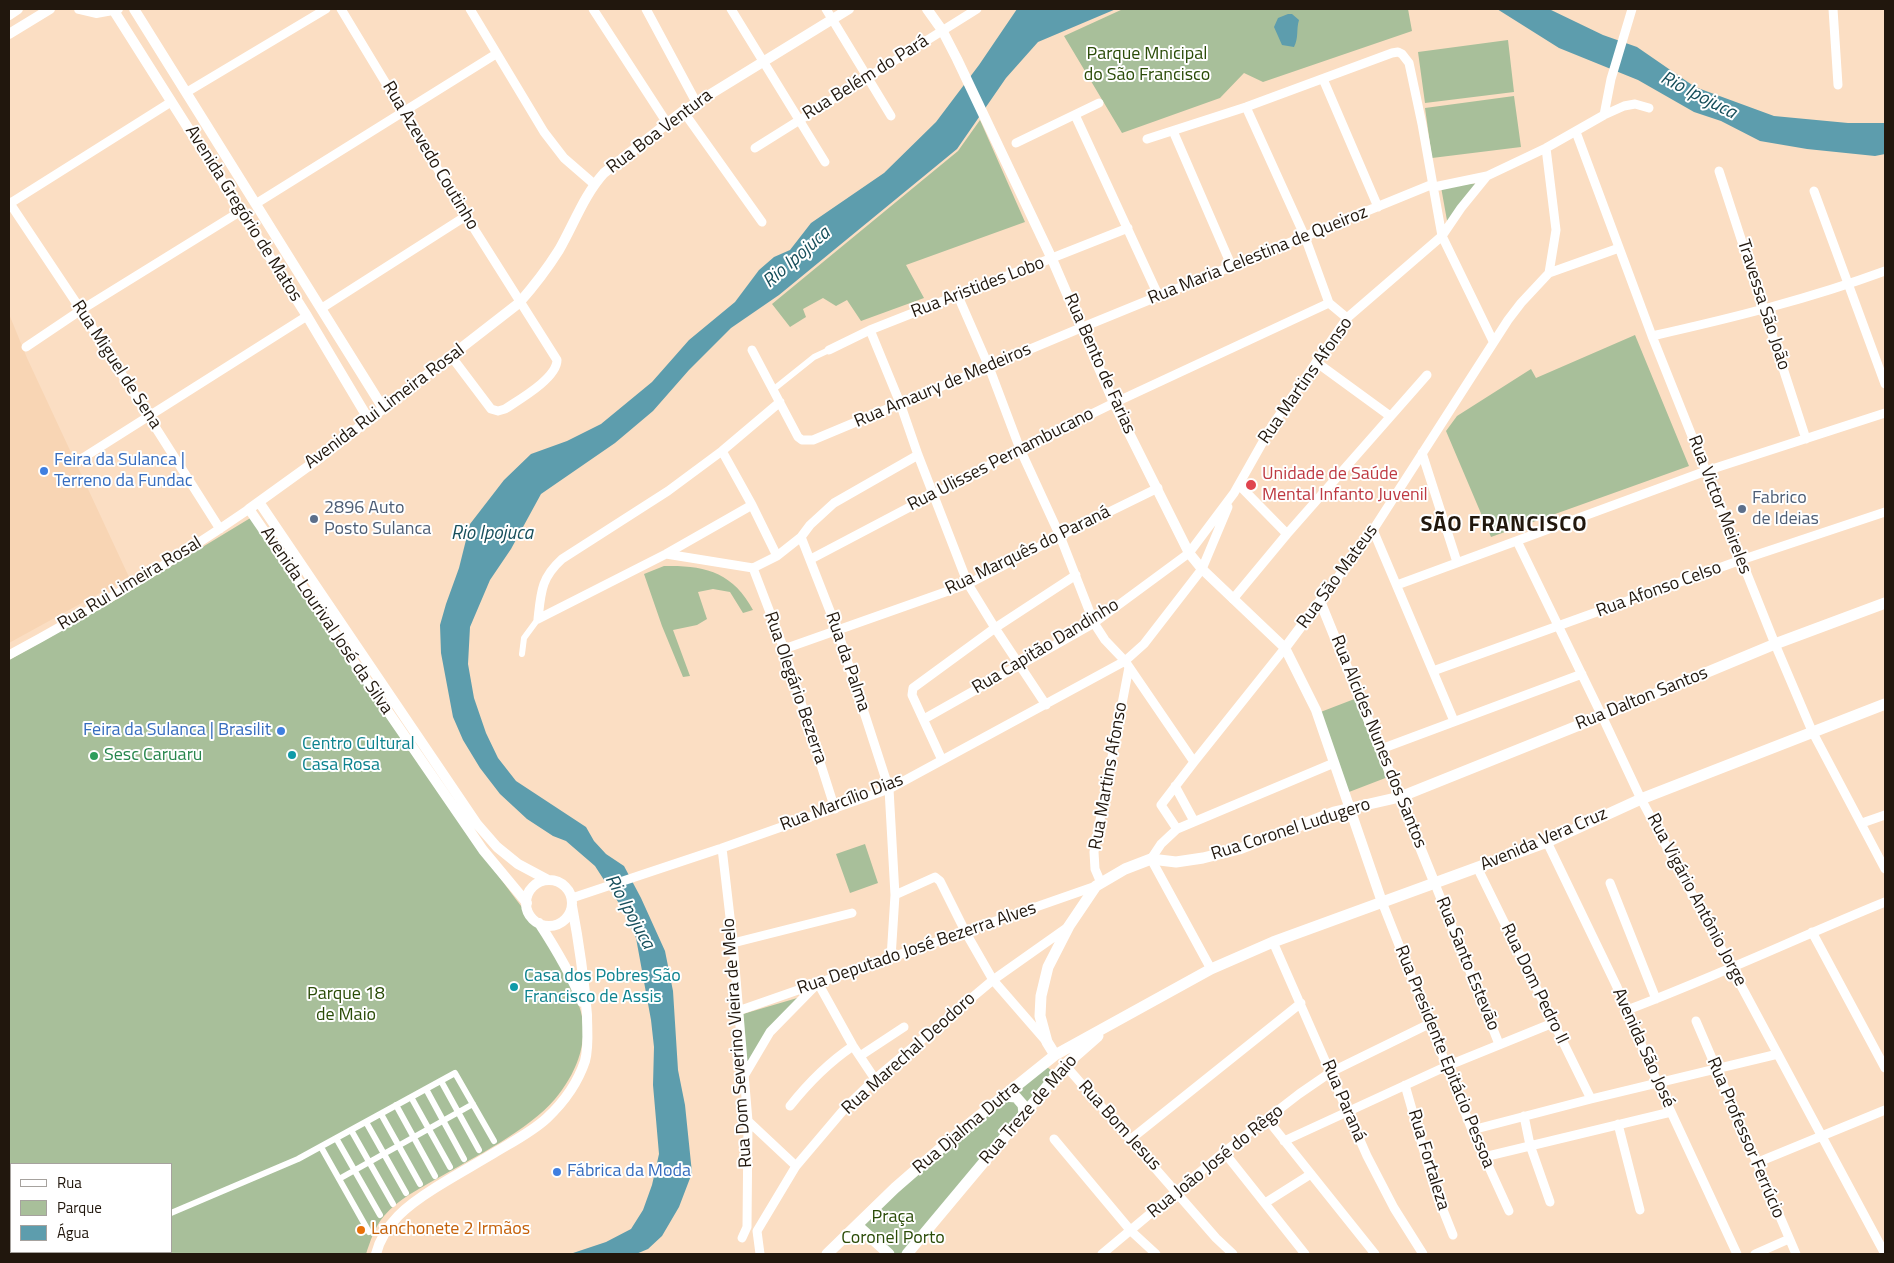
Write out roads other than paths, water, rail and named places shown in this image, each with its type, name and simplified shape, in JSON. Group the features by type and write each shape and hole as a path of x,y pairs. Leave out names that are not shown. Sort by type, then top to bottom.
{"main road":[{"name":"Rua Dalton Santos","path":"1400,796 1602,716 1775,644 1885,603"},
{"name":"Avenida Vera Cruz","path":"1119,1019 1211,969 1273,942 1547,842 1641,799 1885,704"},
{"name":"Rua Coronel Ludugero","path":"1151,860 1176,862 1203,858 1239,849 1334,812 1400,796"},
{"path":"1056,1055 1046,1042 1040,1016 1041,996 1048,967 1069,926 1099,885 1125,869 1151,860"},
{"name":"Rua Djalma Dutra","path":"827,1254 909,1176 964,1128 1056,1055 1119,1019"},
{"name":"Rua Treze de Maio","path":"907,1254 1065,1065 1119,1019"},
{"path":"1004,1096 1016,1097 1023,1105 1024,1114"},
{"path":"858,1226 889,1254"}],"street":[{"path":"9,15 18,9"},
{"path":"9,34 50,9"},
{"name":"Avenida Gregório de Matos","path":"79,9 96,13 116,10 171,102 307,316 369,420"},
{"name":"Avenida Gregório de Matos","path":"134,9 384,408"},
{"path":"187,92 326,9"},
{"name":"Rua Azevedo Coutinho","path":"341,9 466,216 557,360 555,370 550,377 505,409 498,411 491,409 452,356"},
{"path":"470,9 544,132 564,158 594,184"},
{"path":"592,9 667,123"},
{"path":"646,9 696,102"},
{"path":"731,9 825,162"},
{"path":"826,9 891,116"},
{"name":"Rua Boa Ventura","path":"519,302 534,286 559,249 594,184 604,173 683,110 849,9"},
{"name":"Rua Bento de Farias","path":"927,9 942,30 957,59 1052,259 1114,403 1189,553 1202,569 1285,648"},
{"name":"Rua Belém do Pará","path":"755,148 977,9"},
{"path":"1833,9 1838,85"},
{"path":"1604,115 1611,79 1632,11"},
{"path":"1147,138 1246,107 1392,53 1402,54 1409,64 1434,186 1442,236 1493,341"},
{"path":"257,203 496,54"},
{"path":"1323,79 1378,207"},
{"path":"9,203 171,102"},
{"path":"1016,142 1099,104"},
{"name":"Rua Martins Afonso","path":"1189,553 1234,493 1273,424 1347,318 1442,236 1461,208 1488,176 1546,148 1604,115 1630,104 1640,104 1649,108"},
{"path":"1246,107 1305,237 1329,303 1347,318"},
{"path":"683,110 762,222"},
{"path":"1075,115 1159,297"},
{"path":"1173,131 1232,267"},
{"name":"Rua Victor Meireles","path":"1576,132 1652,336 1775,644 1812,731 1885,869"},
{"path":"1546,148 1556,230 1549,273 1619,248"},
{"name":"Travessa São João","path":"1719,171 1806,439"},
{"name":"Rua Maria Celestina de Queiroz","path":"1082,327 1434,186 1488,176"},
{"path":"1814,190 1885,384"},
{"name":"Rua Miguel de Sena","path":"9,203 150,416 220,529"},
{"path":"26,347 81,310 241,210"},
{"path":"322,308 466,216"},
{"name":"Rua Aristides Lobo","path":"829,350 870,330 1128,228"},
{"path":"1652,336 1765,310 1848,285 1885,271"},
{"name":"Rua São Mateus","path":"1177,829 1161,805 1285,648 1373,530 1493,341 1521,303 1549,273"},
{"path":"958,296 989,367 1020,449 1060,536 1094,623 1104,640 1127,664 1194,762"},
{"name":"Avenida Rui Limeira Rosal","path":"250,509 369,420 519,302"},
{"name":"Rua Ulisses Pernambucano","path":"810,559 1020,449 1329,303"},
{"path":"78,461 307,316"},
{"name":"Rua Amaury de Medeiros","path":"780,402 795,433 802,440 812,440 1082,327"},
{"path":"870,330 900,403 968,584 1046,705"},
{"path":"538,619 541,590 546,577 562,559 668,491 722,451 780,402 752,350"},
{"path":"774,389 814,357 829,350"},
{"path":"1316,362 1390,416"},
{"path":"1233,599 1287,534 1427,375"},
{"path":"1397,585 1706,471 1885,412"},
{"path":"722,451 752,505 777,556"},
{"path":"1422,454 1457,562"},
{"path":"666,554 753,568 777,556 801,537 810,524 834,503 918,455"},
{"path":"1240,484 1287,534"},
{"name":"Rua Marquês do Paraná","path":"784,649 968,584 1158,488"},
{"name":"Rua Martins Afonso","path":"1099,885 1095,869 1094,852 1127,664 1202,569 1234,493"},
{"name":"Avenida Lourival José da Silva","path":"259,502 477,824 497,847 518,864 548,880 563,885 572,902"},
{"path":"522,654 524,638 538,619 666,554 752,505"},
{"name":"Rua Rui Limeira Rosal","path":"9,655 84,613 250,509"},
{"name":"Avenida Lourival José da Silva","path":"250,509 483,850 526,903 530,915 539,923 558,951 574,981 586,1012"},
{"name":"Rua Afonso Celso","path":"1433,671 1741,560 1885,512"},
{"path":"1373,530 1454,721"},
{"name":"Rua da Palma","path":"801,537 837,629 889,789 894,895 891,958"},
{"name":"Rua Vigário Antônio Jorge","path":"1517,542 1641,799 1885,1254"},
{"name":"Rua Capitão Dandinho","path":"924,719 1094,623 1189,553"},
{"name":"Rua Olegário Bezerra","path":"753,568 784,649 835,809"},
{"path":"942,760 912,691 918,684 995,628 1076,575"},
{"name":"Rua Alcides Nunes dos Santos","path":"1320,602 1435,884"},
{"path":"1285,648 1316,710 1382,902"},
{"name":"Rua Marcílio Dias","path":"572,902 600,888 722,848 889,789 1127,664"},
{"path":"1381,749 1582,674"},
{"path":"1211,969 1151,860 1162,844 1177,829 1334,763"},
{"path":"1175,786 1194,821"},
{"path":"1862,823 1885,815"},
{"name":"Avenida São José","path":"1547,842 1627,1010 1658,1084 1737,1254"},
{"name":"Rua Dom Severino Vieira de Melo","path":"722,848 733,943 748,1121 747,1227 742,1238"},
{"name":"Rua Dom Pedro II","path":"1478,868 1591,1099"},
{"path":"894,895 935,877 940,881 966,933 993,980 1046,1042"},
{"path":"526,903 530,890 541,882 548,880"},
{"path":"1610,883 1656,999"},
{"name":"Rua Santo Estevão","path":"1435,884 1499,1044"},
{"name":"Rua Deputado José Bezerra Alves","path":"738,1011 1099,885"},
{"path":"539,923 546,926 560,923 570,913 572,902"},
{"path":"376,1254 380,1240 390,1224 406,1208 430,1191 525,1135 547,1118 566,1098 585,1060 588,1043 580,950 572,902"},
{"name":"Rua Presidente Epitácio Pessoa","path":"1382,902 1472,1130 1509,1211"},
{"path":"1627,1010 1732,968 1885,902"},
{"path":"733,943 852,913"},
{"name":"Rua Marechal Deodoro","path":"760,1254 758,1231 796,1166 846,1107 876,1079 993,980 1069,926"},
{"path":"1812,932 1885,1068"},
{"name":"Rua Paraná","path":"1273,942 1380,1182 1423,1254"},
{"path":"743,1078 770,1032 818,983 853,1046 876,1079"},
{"path":"1131,1139 1300,1003"},
{"name":"Rua Professor Ferrúcio","path":"1696,1021 1796,1254"},
{"path":"1284,1141 1447,1066 1553,1023"},
{"name":"Rua João José do Rêgo","path":"1102,1254 1224,1152 1299,1094 1331,1072 1429,1024"},
{"path":"860,1056 904,1027"},
{"path":"790,1106 808,1083 829,1062 853,1046"},
{"path":"1472,1130 1778,1054"},
{"name":"Rua Bom Jesus","path":"1065,1065 1178,1192 1216,1238 1233,1254"},
{"path":"172,1213 298,1159 455,1074 494,1141"},
{"path":"441,1081 479,1150"},
{"name":"Rua Fortaleza","path":"1406,1085 1435,1190 1453,1235"},
{"path":"426,1089 464,1159"},
{"path":"411,1098 450,1167"},
{"path":"339,1179 472,1104"},
{"path":"396,1106 435,1176"},
{"path":"1756,1163 1885,1110"},
{"path":"1484,1157 1672,1112"},
{"path":"381,1114 420,1184"},
{"path":"1524,1116 1530,1145 1550,1202"},
{"path":"1267,1119 1375,1254"},
{"path":"748,1121 796,1166"},
{"path":"366,1122 406,1193"},
{"path":"1618,1124 1640,1210"},
{"path":"351,1130 393,1204"},
{"path":"336,1138 380,1215"},
{"path":"1054,1139 1131,1231 1156,1254"},
{"path":"321,1147 369,1232"},
{"path":"1224,1152 1305,1254"},
{"path":"1264,1203 1310,1174"},
{"path":"1755,1254 1789,1239"}],"water":[{"name":"Rio Ipojuca","path":"1017,9 1116,9 1038,42 1006,78 957,149 779,295 731,328 689,370 653,411 615,443 541,494 511,549 490,580 470,627 468,664 474,698 486,733 498,758 516,781 586,827 594,841 606,854 624,866 665,951 673,991 678,1070 685,1105 692,1173 679,1207 662,1236 648,1249 636,1254 570,1254 606,1242 631,1229 643,1210 652,1185 659,1154 653,1085 654,1047 651,1020 636,938 622,908 595,866 566,841 553,836 527,819 500,794 480,768 463,740 453,717 441,653 440,625 459,568 470,524 504,480 531,454 567,441 601,424 652,382 689,340 735,302 759,270 774,257 790,250 811,223 884,173 936,122 979,65"},
{"name":"Rio Ipojuca","path":"1497,9 1549,9 1603,35 1637,47 1695,87 1774,116 1848,123 1885,123 1885,154 1875,156 1807,149 1760,141 1721,121 1694,112 1638,80 1559,48"},
{"path":"1292,14 1299,20 1294,47 1282,45 1274,27 1278,18"}],"place":[{"name":"Feira da Sulanca | Terreno da Fundac","path":"44,471"},
{"name":"Unidade de Saúde Mental Infanto Juvenil","path":"1251,485"},
{"name":"Fabrico de Ideias","path":"1742,509"},
{"name":"2896 Auto Posto Sulanca","path":"314,519"},
{"name":"Feira da Sulanca | Brasilit","path":"281,731"},
{"name":"Centro Cultural Casa Rosa","path":"292,755"},
{"name":"Sesc Caruaru","path":"94,756"},
{"name":"Casa dos Pobres São Francisco de Assis","path":"514,987"},
{"name":"Fábrica da Moda","path":"557,1172"},
{"name":"Lanchonete 2 Irmãos","path":"361,1230"}],"district":[{"name":"SÃO FRANCISCO","path":"1504,526"}],"park label":[{"name":"Parque Mnicipal do São Francisco","path":"1147,65"},
{"name":"Parque 18 de Maio","path":"346,1005"},
{"name":"Praça Coronel Porto","path":"893,1228"}]}
